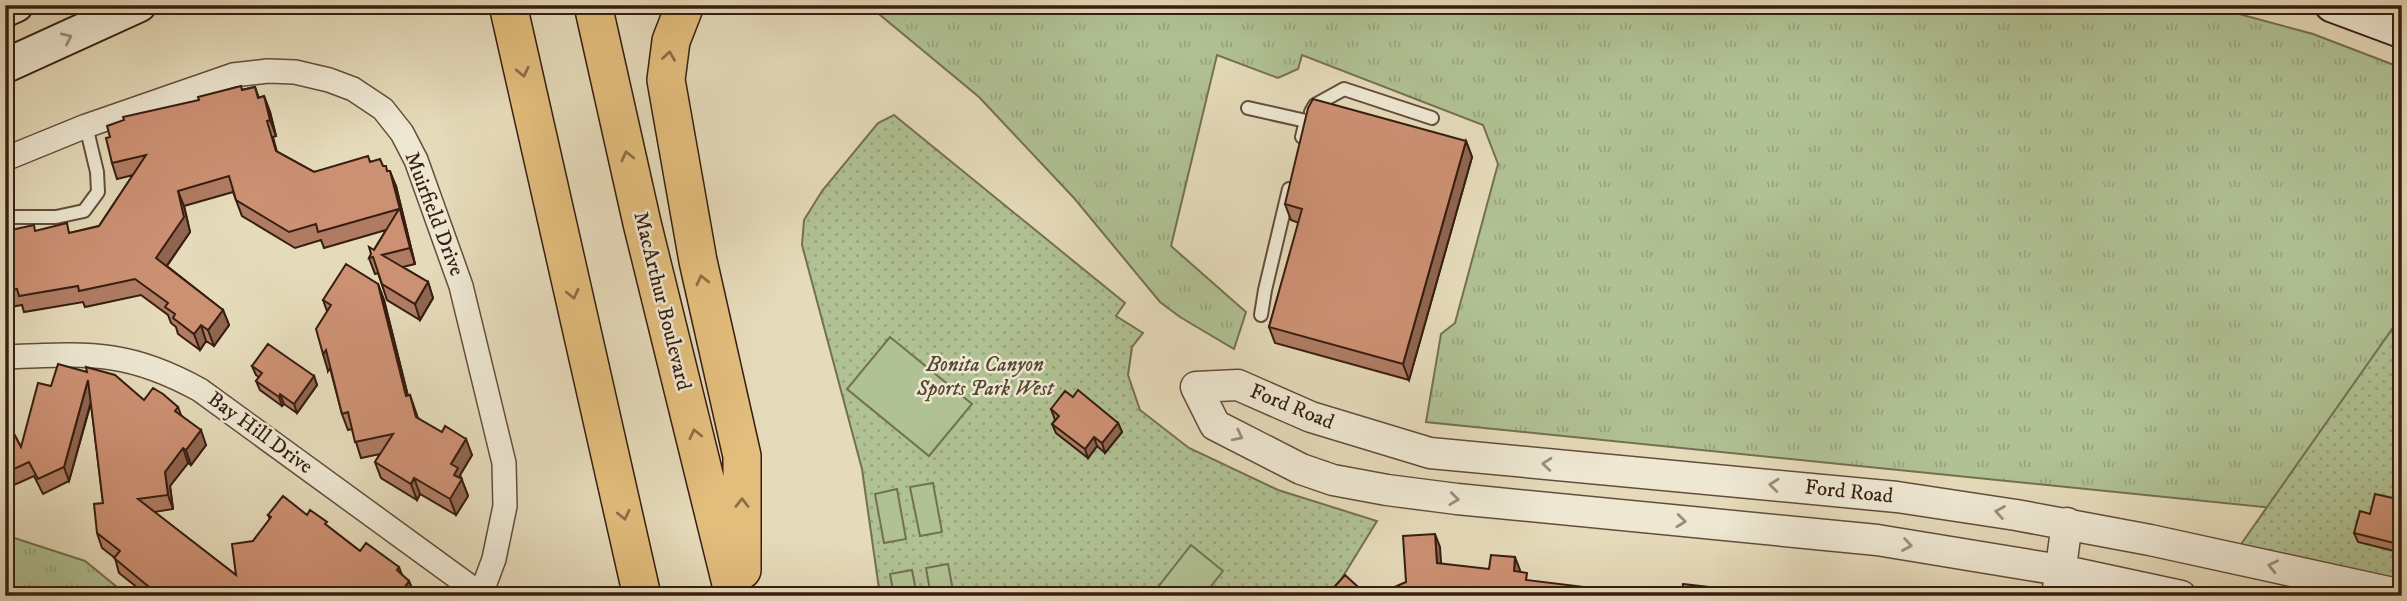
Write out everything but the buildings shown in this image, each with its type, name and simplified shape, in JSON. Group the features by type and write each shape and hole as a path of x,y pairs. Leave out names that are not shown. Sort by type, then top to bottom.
{"main road":[{"path":"5,10 16,5"},
{"path":"5,66 139,5"},
{"path":"508,5 642,596"},
{"name":"MacArthur Boulevard","path":"593,5 642,223 734,596"},
{"path":"685,5 671,41 666,79 698,261 742,456 742,596"},
{"path":"2332,5 2402,31"}],"street":[{"name":"Muirfield Drive","path":"5,159 86,126 233,75 268,71 295,72 329,79 353,89 383,109 402,133 416,160 461,286 504,463 505,506 494,559 482,595"},
{"name":"Bay Hill Drive","path":"5,357 101,354 136,361 169,373 200,390 482,595"},
{"name":"Ford Road","path":"2181,596 2059,583 1877,540 1457,499 1333,480 1301,469 1215,425 1196,387 1238,385 1311,417 1430,453 1897,496 2067,523 2402,595"},
{"path":"2059,583 2067,523"}],"lane":[{"path":"1300,147 1306,121 1315,105 1344,89 1432,118"},
{"path":"1248,108 1306,121"},
{"path":"5,217 56,217 85,211 98,192 97,172 86,126"},
{"path":"1261,315 1293,173"}],"green space":[{"path":"868,5 2206,5 2313,34 2402,68 2402,521 1426,422 1441,334 1455,323 1498,164 1483,125 1302,55 1298,69 1278,78 1217,55 1171,246 1246,312 1234,349 1160,302 1074,198 979,97"},
{"name":"Bonita Canyon Sports Park West","path":"894,115 1125,303 1116,316 1143,333 1132,347 1128,375 1140,410 1189,448 1278,490 1377,521 1331,596 880,596 862,469 802,245 804,220 822,191 878,123"},
{"path":"2402,315 2402,586 2239,547"},
{"path":"890,337 972,404 929,456 847,389"},
{"path":"933,483 942,532 920,536 910,487"},
{"path":"897,489 906,539 884,543 875,494"},
{"path":"5,535 85,561 128,596 5,596"},
{"path":"1191,545 1223,571 1203,596 1151,596"},
{"path":"948,564 954,596 931,596 926,568"},
{"path":"912,570 917,596 894,596 890,574"}]}
